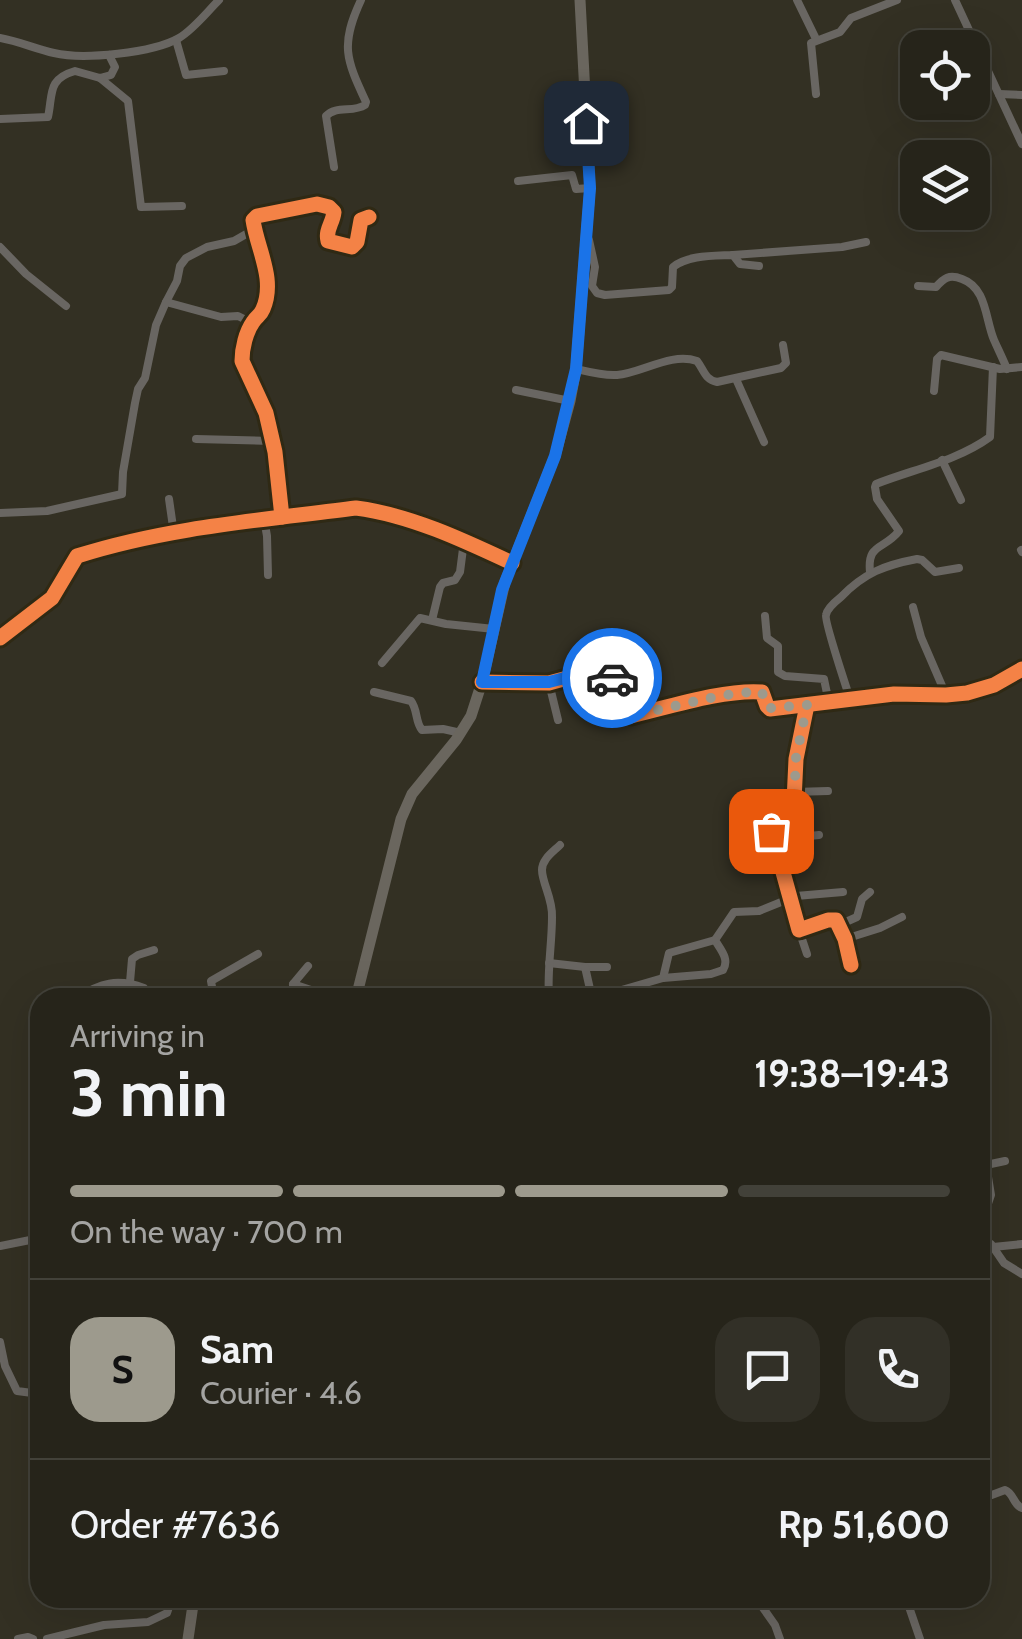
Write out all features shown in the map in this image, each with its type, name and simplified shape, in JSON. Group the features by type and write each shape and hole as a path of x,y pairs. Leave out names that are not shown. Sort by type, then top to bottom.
{"main road":[{"path":"355,988 400,819 412,794 471,716 502,590 555,456 570,401 590,188 580,0"},
{"path":"188,1639 193,1608"}],"street":[{"path":"0,38 66,55 109,55 176,40 219,0"},
{"path":"334,167 326,116 365,106 349,64 349,26 361,0"},
{"path":"798,0 816,40"},
{"path":"816,94 810,46 816,40 838,34 851,18 897,0"},
{"path":"955,0 1022,144"},
{"path":"176,40 186,76 224,71"},
{"path":"66,55 75,72"},
{"path":"100,78 115,70 109,55"},
{"path":"0,118 48,117 52,87 66,74 75,72 100,78 128,101 141,207 182,206"},
{"path":"999,94 1022,94"},
{"path":"518,181 572,176 576,189 590,188"},
{"path":"282,518 272,441 262,401 242,361 252,323 263,309 267,286 265,262 253,220 324,205 334,212 328,241 352,247 358,242 361,220 369,216"},
{"path":"0,513 38,512 122,494 122,472 138,389 145,378 156,326 180,266 186,258 207,247 234,242 254,229"},
{"path":"587,232 595,266 592,286 605,296 666,291 672,287 675,264 708,256 866,242"},
{"path":"0,247 66,306"},
{"path":"733,255 740,264 759,266"},
{"path":"918,286 936,287 948,276 972,284 1007,368"},
{"path":"166,302 221,317 238,316 252,323"},
{"path":"576,369 618,375 689,358 711,381 736,380 784,366 783,345"},
{"path":"934,392 938,356 993,367 1022,367"},
{"path":"870,572 871,553 899,531 876,499 874,487 990,437 993,367"},
{"path":"736,380 764,442"},
{"path":"516,390 570,401"},
{"path":"196,439 272,441"},
{"path":"942,460 961,500"},
{"path":"170,499 174,534"},
{"path":"1,634 52,598 78,556 107,546 208,525 356,508 392,515 512,563"},
{"path":"264,519 268,575"},
{"path":"432,620 440,587 455,580 460,572 464,541"},
{"path":"850,698 825,618 828,610 870,572 917,559 935,572 958,568"},
{"path":"912,608 946,695"},
{"path":"764,616 767,638 778,646 778,672 785,676 821,677 826,682 829,703"},
{"path":"382,662 420,618 494,629"},
{"path":"482,682 549,682 604,668 611,674 623,710 631,716 719,696 762,692 770,708 894,694 946,695 980,690 1022,670"},
{"path":"549,682 558,720"},
{"path":"374,692 410,701 422,730 461,732"},
{"path":"807,705 796,758 792,807 799,837 819,835"},
{"path":"794,792 828,791"},
{"path":"792,807 772,818 770,826 782,852 789,898 807,954"},
{"path":"549,988 552,904 542,869 544,860 560,845"},
{"path":"662,978 670,952 715,940 736,911 759,911 789,898 843,892"},
{"path":"840,924 858,917 862,899 870,892"},
{"path":"845,940 902,917"},
{"path":"800,930 832,919 840,924 851,965"},
{"path":"628,988 662,978 723,970 725,957 715,940"},
{"path":"130,982 132,959 154,950"},
{"path":"212,988 216,978 258,954"},
{"path":"549,963 607,966"},
{"path":"293,988 308,966"},
{"path":"586,967 591,988"},
{"path":"96,988 115,982 130,982 144,988"},
{"path":"293,984 305,988"},
{"path":"990,1164 1005,1162"},
{"path":"2,1248 30,1241"},
{"path":"990,1244 1004,1263 1022,1274"},
{"path":"994,1247 1022,1244"},
{"path":"0,1342 17,1392 30,1393"},
{"path":"990,1496 1005,1490 1022,1508"},
{"path":"47,1639 104,1626 148,1622 167,1613 169,1608"},
{"path":"763,1608 780,1639"},
{"path":"909,1608 920,1639"},
{"path":"18,1639 33,1639"}],"cycle path":[{"path":"282,517 266,413 242,361 246,335 263,309 267,287 253,220 317,204 329,207 334,212 328,241 352,247 357,242 361,220 369,217"},
{"path":"0,638 52,598 77,556 146,538 216,526 356,508 416,522 512,563"},
{"path":"482,682 549,683 604,668 611,674 623,710 631,716 731,693 762,692 770,709 894,694 967,693 994,685 1022,669"},
{"path":"807,705 796,759 794,801 772,818 769,826 782,852 781,865 799,930 836,920 851,965"}],"way so far":[{"path":"612,678 623,710 631,716 759,691 770,708 807,705 796,758 794,802 772,818 771,831"}],"route":[{"path":"586,123 590,188 576,369 555,456 502,590 482,682 549,682 604,668 612,678"}]}
